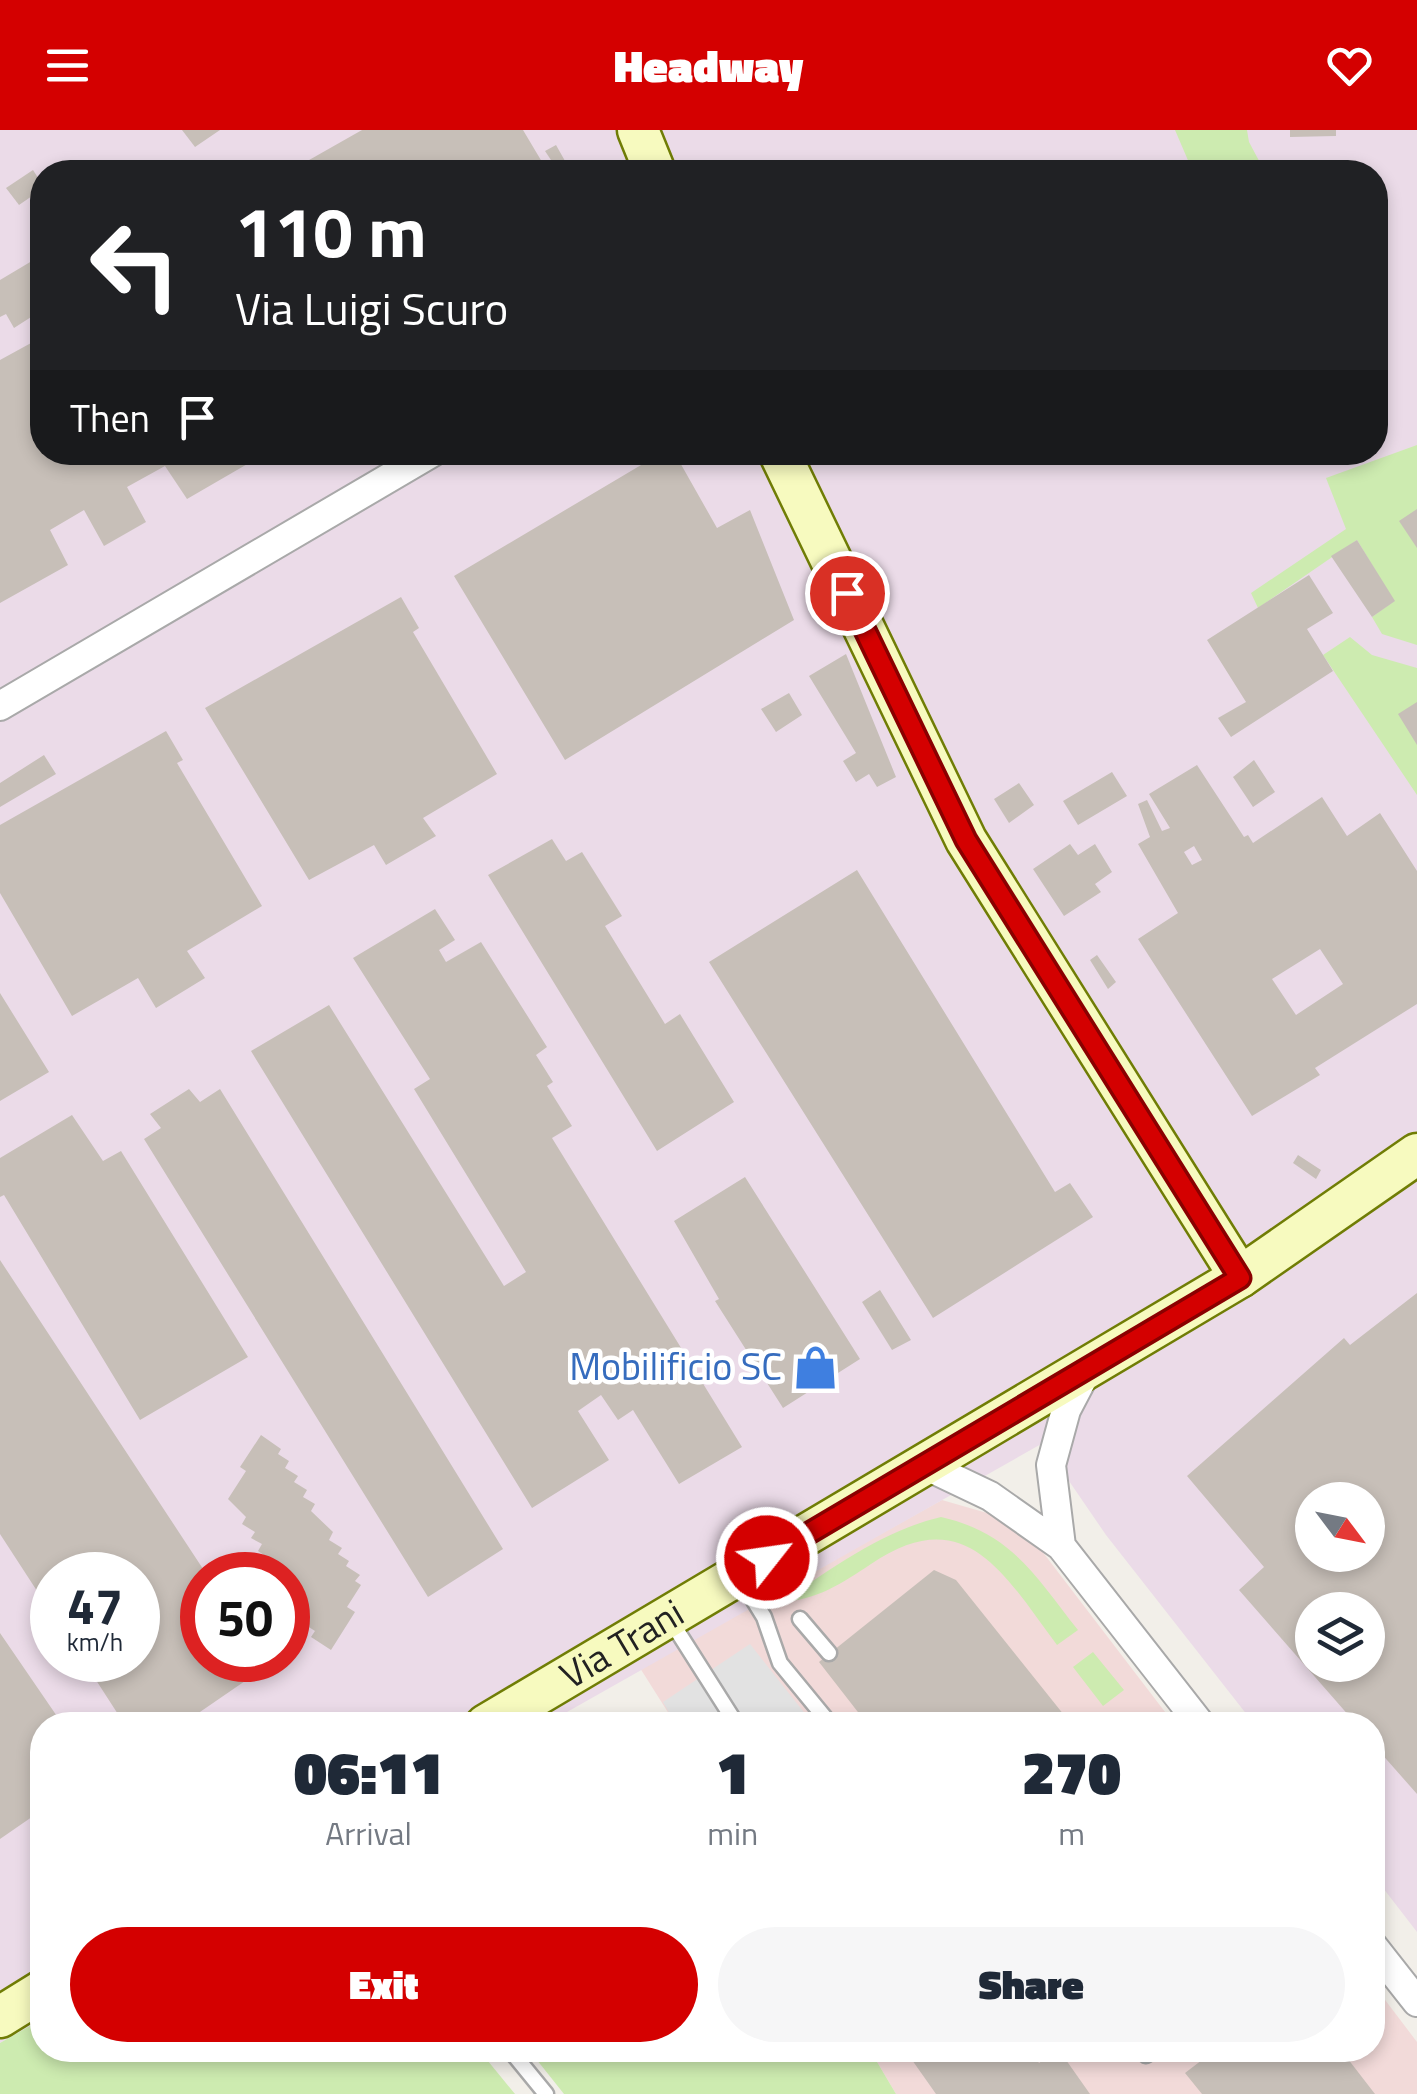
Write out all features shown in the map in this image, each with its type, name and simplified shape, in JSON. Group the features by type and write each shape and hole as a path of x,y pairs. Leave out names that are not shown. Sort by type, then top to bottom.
{"main road":[{"path":"638,130 650,160"},
{"path":"785,465 966,840 1240,1278"},
{"name":"Via Trani","path":"508,1712 927,1466 1090,1363 1240,1278 1417,1154"},
{"path":"0,2017 30,1998"}],"street":[{"path":"0,706 411,465"},
{"path":"1061,1546 1051,1465 1066,1410 1090,1363"},
{"path":"927,1466 990,1496 1061,1546 1191,1712"},
{"path":"1385,1961 1417,2002"}],"lane":[{"path":"738,1575 764,1617 780,1663 820,1712"},
{"path":"668,1617 729,1712"},
{"path":"800,1619 829,1653"},
{"path":"520,2062 546,2094"}],"shaded area":[{"path":"0,130 1417,130 1417,1932 1385,1891 1385,1712 1245,1712 1106,1535 1043,1443 567,1712 30,1712 30,2026 0,2043"},
{"path":"942,1500 987,1513 1035,1542 1165,1712 668,1712 640,1668"},
{"path":"750,1644 804,1712 669,1712 663,1702"},
{"path":"1385,2000 1417,2042 1417,2094 896,2094 877,2062 1385,2062"}],"green space":[{"path":"1175,130 1247,130 1259,160 1188,160"},
{"path":"1417,445 1417,645 1382,634 1372,617 1394,601 1357,540 1258,608 1251,593 1346,529 1326,478 1362,465 1388,465 1388,456"},
{"path":"1350,637 1372,655 1417,668 1417,795 1323,655"},
{"path":"941,1517 986,1534 1020,1559 1078,1630 1057,1645 1019,1594 980,1554 958,1543 933,1540 904,1546 817,1594 781,1602 877,1541"},
{"path":"1093,1652 1124,1690 1103,1706 1073,1667"},
{"path":"30,2026 30,2062 489,2062 515,2094 0,2094 0,2043"},
{"path":"539,2062 877,2062 896,2094 564,2094"}],"building":[{"path":"182,130 220,130 195,147"},
{"path":"362,130 523,130 541,160 309,160"},
{"path":"1290,130 1336,130 1336,136 1290,137"},
{"path":"556,145 564,160 551,160 545,151"},
{"path":"30,172 30,197 19,205 6,188"},
{"path":"30,262 30,318 14,328 6,314 0,317 0,280"},
{"path":"30,344 30,465 246,465 187,499 165,466 127,487 146,522 104,546 84,510 50,530 68,565 0,603 0,360"},
{"path":"641,465 681,465 717,528 750,510 794,620 565,760 454,576"},
{"path":"1417,509 1417,548 1399,521"},
{"path":"1357,540 1395,601 1372,617 1331,556"},
{"path":"1309,575 1333,613 1307,629 1333,671 1231,737 1218,718 1246,702 1207,640"},
{"path":"401,597 419,628 413,632 497,774 423,818 436,836 386,865 374,845 309,880 205,708"},
{"path":"846,654 896,777 877,787 869,774 856,782 843,761 856,753 809,676"},
{"path":"789,693 802,715 776,732 761,709"},
{"path":"1417,702 1417,745 1398,714"},
{"path":"166,731 183,760 177,763 262,906 187,951 205,978 156,1008 138,978 72,1016 0,893 0,825"},
{"path":"44,755 56,774 0,807 0,783"},
{"path":"1254,760 1275,792 1253,807 1233,777"},
{"path":"1197,765 1244,837 1248,835 1253,843 1322,797 1347,836 1380,813 1417,871 1417,1004 1315,1068 1320,1075 1252,1116 1138,939 1178,913 1138,844 1150,837 1138,804 1147,800 1162,831 1170,828 1149,794","holes":["1194,846 1202,860 1192,865 1184,852","1320,949 1343,984 1296,1015 1272,979"]},
{"path":"1112,772 1127,796 1078,825 1063,801"},
{"path":"1019,783 1034,805 1009,823 994,799"},
{"path":"552,839 566,861 582,852 622,916 605,926 665,1024 680,1014 734,1102 657,1151 488,875"},
{"path":"1070,844 1078,855 1095,844 1112,872 1095,884 1101,892 1064,916 1033,869"},
{"path":"857,870 1055,1192 1070,1183 1093,1217 933,1318 709,962"},
{"path":"435,909 455,940 439,950 446,962 481,942 547,1047 536,1055 553,1082 547,1086 572,1126 552,1138 742,1447 679,1484 633,1410 618,1420 601,1395 578,1411 609,1460 532,1508 251,1051 329,1005 504,1286 526,1272 414,1089 430,1079 353,958"},
{"path":"1097,955 1116,982 1108,989 1090,960"},
{"path":"0,993 49,1072 0,1101"},
{"path":"189,1089 200,1102 220,1089 503,1549 428,1597 144,1139 161,1128 150,1114"},
{"path":"72,1115 103,1161 121,1151 248,1357 140,1420 4,1195 0,1197 0,1158"},
{"path":"1298,1155 1321,1170 1316,1179 1293,1163"},
{"path":"745,1177 860,1359 783,1408 715,1301 719,1299 674,1221"},
{"path":"0,1260 192,1552 180,1552 180,1682 244,1682 200,1712 117,1712 97,1682 160,1682 160,1552 30,1552 30,1580 0,1534"},
{"path":"880,1290 911,1340 892,1350 862,1302"},
{"path":"1417,1293 1417,1794 1385,1758 1385,1712 1346,1712 1319,1682 1385,1682 1385,1592 1295,1592 1295,1654 1239,1590 1264,1567 1187,1476 1344,1338 1350,1345"},
{"path":"261,1435 281,1449 278,1454 289,1461 285,1468 298,1476 294,1482 307,1490 303,1497 315,1504 311,1511 333,1532 329,1540 342,1548 338,1554 349,1561 346,1566 360,1575 355,1581 361,1585 347,1607 355,1612 331,1650 311,1637 315,1631 310,1628 310,1552 259,1552 262,1544 251,1538 255,1532 242,1524 246,1517 228,1499 246,1471 240,1467"},
{"path":"934,1570 956,1580 1062,1712 858,1712 819,1662"},
{"path":"0,1633 54,1712 30,1712 30,1818 0,1839"},
{"path":"913,2062 1067,2062 1090,2094 936,2094"},
{"path":"1199,2062 1350,2062 1375,2094 1202,2094 1185,2073"}],"place":[{"name":"Mobilificio SC","path":"815,1367"}],"route":[{"path":"767,1558 927,1466 1090,1363 1240,1278 966,840 847,593"}]}
